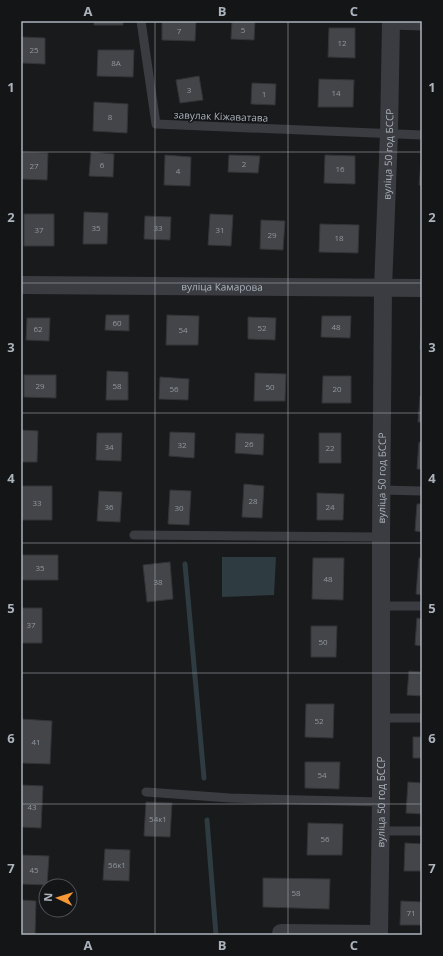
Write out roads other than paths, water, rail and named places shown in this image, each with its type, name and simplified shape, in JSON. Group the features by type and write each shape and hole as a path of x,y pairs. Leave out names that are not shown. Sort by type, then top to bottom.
{"street":[{"name":"вуліца 50 год БССР","path":"379,935 381,831 381,490 384,288 391,23"},
{"name":"вуліца Камарова","path":"21,285 422,288"},
{"path":"281,933 379,935"}],"lane":[{"name":"завулак Кіжаватава","path":"141,21 156,124 389,133"},
{"path":"391,23 422,26"},
{"path":"389,133 422,135"},
{"path":"381,490 422,491"},
{"path":"134,535 381,537"},
{"path":"381,606 422,606"},
{"path":"381,718 422,718"},
{"path":"146,792 230,798 381,802"},
{"path":"381,831 422,831"}],"waterway":[{"path":"185,564 204,778"},
{"path":"207,820 216,935"}]}
